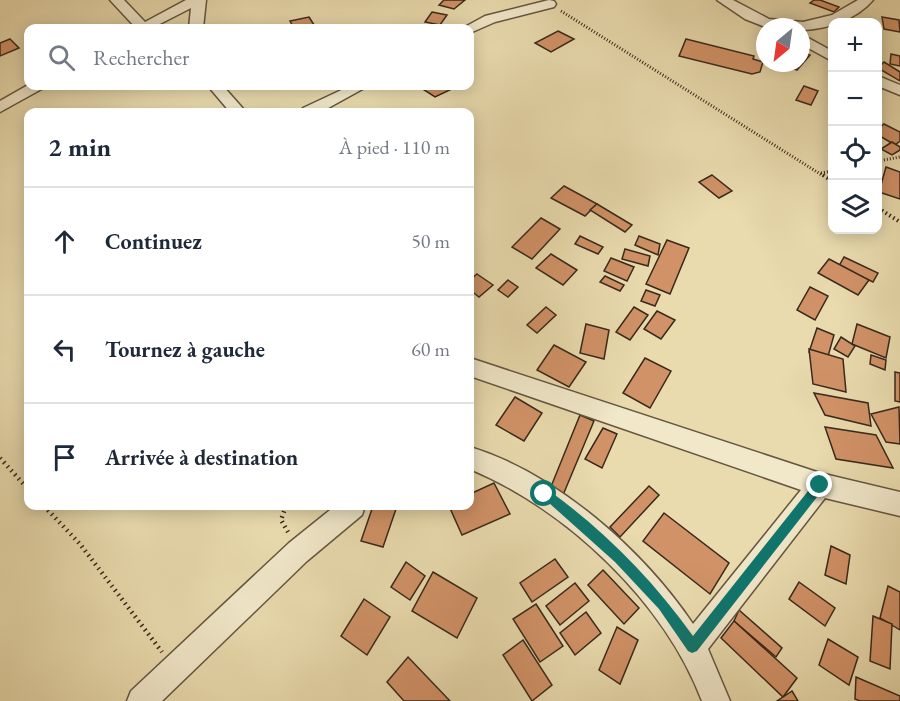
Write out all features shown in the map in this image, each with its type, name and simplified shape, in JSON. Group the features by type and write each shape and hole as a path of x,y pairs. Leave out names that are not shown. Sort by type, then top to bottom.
{"street":[{"path":"117,0 139,24"},
{"path":"151,24 197,0 196,24"},
{"path":"724,0 756,18"},
{"path":"810,26 843,14 866,0"},
{"path":"474,27 496,17 522,13 549,4"},
{"path":"810,44 828,55"},
{"path":"882,83 900,90"},
{"path":"0,107 32,90"},
{"path":"218,90 234,108"},
{"path":"320,108 353,90"},
{"path":"474,368 820,485 900,504"},
{"path":"474,460 500,470 544,494 572,514 619,558 663,605 692,647 716,701"},
{"path":"692,647 820,485"},
{"path":"141,701 298,552 348,510"}],"path":[{"path":"549,4 830,180"},
{"path":"882,160 900,157"},
{"path":"820,174 828,172"},
{"path":"882,211 900,222"},
{"path":"0,458 24,485"},
{"path":"48,510 80,544 175,669"}],"building":[{"path":"444,0 465,0 454,9 439,5"},
{"path":"814,0 839,7 834,12 810,3"},
{"path":"432,12 447,15 441,24 425,22"},
{"path":"309,17 313,24 292,24 290,21"},
{"path":"882,17 899,20 900,32 884,29"},
{"path":"558,31 574,39 551,52 535,43"},
{"path":"10,39 19,48 0,56 0,43"},
{"path":"686,39 754,56 756,72 760,72 752,74 679,56"},
{"path":"891,54 900,56 900,66 890,64"},
{"path":"884,62 900,72 900,81 882,70"},
{"path":"804,86 818,91 811,105 796,100"},
{"path":"424,90 450,90 435,97"},
{"path":"884,124 900,132 900,141 895,145 882,137"},
{"path":"892,142 900,147 900,150 892,155 882,148"},
{"path":"886,167 900,172 900,199 882,193"},
{"path":"712,175 732,191 719,198 699,182"},
{"path":"564,186 597,204 585,216 551,198"},
{"path":"597,204 632,225 625,232 590,210"},
{"path":"541,218 560,229 532,259 512,247"},
{"path":"580,236 603,247 598,254 575,244"},
{"path":"639,236 660,244 658,255 635,245"},
{"path":"667,240 689,248 670,294 646,284"},
{"path":"625,249 650,256 648,266 622,259"},
{"path":"551,254 577,270 563,285 536,268"},
{"path":"844,257 878,273 873,282 839,266"},
{"path":"611,258 634,267 627,281 604,271"},
{"path":"829,259 869,280 858,295 818,273"},
{"path":"477,274 493,285 479,297 474,293 474,277"},
{"path":"605,276 624,285 620,291 600,282"},
{"path":"508,280 518,287 508,297 498,290"},
{"path":"810,287 828,296 815,320 797,310"},
{"path":"646,290 660,295 655,306 641,301"},
{"path":"546,307 556,315 537,333 527,325"},
{"path":"634,307 648,315 630,340 616,332"},
{"path":"657,311 675,320 661,339 644,329"},
{"path":"586,324 609,330 604,359 580,353"},
{"path":"857,324 890,337 886,358 852,344"},
{"path":"817,328 834,335 827,360 809,352"},
{"path":"841,337 855,346 848,357 834,349"},
{"path":"554,345 586,362 569,387 537,370"},
{"path":"809,349 843,359 846,392 813,384"},
{"path":"871,355 886,360 885,370 870,364"},
{"path":"645,358 671,371 650,408 623,393"},
{"path":"895,372 900,373 900,402 895,401"},
{"path":"814,393 868,403 871,426 825,415"},
{"path":"515,397 542,413 524,441 496,425"},
{"path":"899,407 900,444 886,442 871,414"},
{"path":"580,415 594,421 563,495 550,489"},
{"path":"825,427 876,435 893,468 836,459"},
{"path":"603,428 617,434 602,468 585,459"},
{"path":"494,483 510,514 462,535 451,510 474,510 474,492"},
{"path":"649,486 659,495 620,537 610,527"},
{"path":"372,510 396,510 383,547 361,541"},
{"path":"664,513 729,563 710,594 643,541"},
{"path":"831,546 850,555 846,584 825,575"},
{"path":"555,559 568,577 532,602 520,583"},
{"path":"406,562 425,576 410,600 391,587"},
{"path":"603,570 639,608 624,624 588,585"},
{"path":"433,572 477,598 457,638 412,611"},
{"path":"799,582 835,608 825,626 789,599"},
{"path":"575,583 589,601 560,625 546,606"},
{"path":"888,586 900,592 900,630 880,618"},
{"path":"364,599 390,617 367,655 341,636"},
{"path":"536,604 563,646 540,662 513,619"},
{"path":"739,610 782,648 776,657 734,621"},
{"path":"586,612 601,633 575,655 560,633"},
{"path":"873,616 892,624 890,669 870,661"},
{"path":"734,621 797,678 783,697 721,638"},
{"path":"617,627 638,640 620,684 599,670"},
{"path":"828,639 858,657 849,685 819,665"},
{"path":"523,640 552,685 532,701 503,655"},
{"path":"408,657 450,701 404,701 387,682"},
{"path":"856,677 900,696 900,701 855,699"},
{"path":"792,691 798,701 777,701"}],"route":[{"path":"544,494 572,514 619,558 663,605 692,647 820,485"}]}
